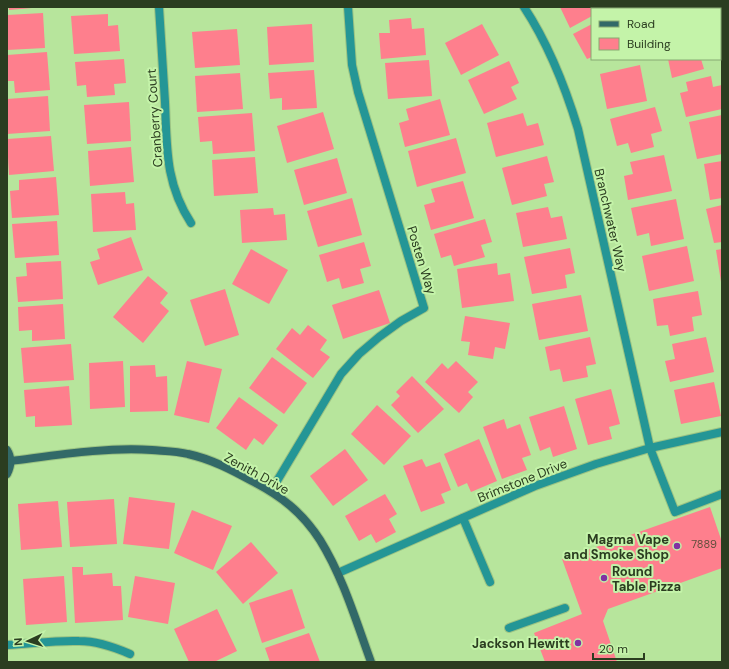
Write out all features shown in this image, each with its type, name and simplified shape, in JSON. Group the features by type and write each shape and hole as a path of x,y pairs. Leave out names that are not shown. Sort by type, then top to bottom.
{"street":[{"name":"Cranberry Court","path":"159,7 168,162 174,188 184,213 191,223"},
{"name":"Posten Way","path":"271,491 341,374 359,354 379,337 401,321 424,308 358,92 352,66 348,7"},
{"name":"Branchwater Way","path":"524,7 535,23 548,48 565,88 578,129 650,448 674,512 722,494"},
{"name":"Brimstone Drive","path":"338,573 535,486 596,464 650,448 722,432"},
{"name":"Zenith Drive","path":"11,461 93,450 137,449 164,451 188,454 228,468 271,491 296,510 319,539 338,573 371,662"},
{"path":"7,450 11,461 7,474"},
{"path":"463,518 490,582"},
{"path":"508,628 565,608"},
{"path":"7,646 78,641 92,642 130,654"}],"building":[{"path":"9,7 32,7 32,8 9,10"},
{"path":"560,7 610,7 591,8 591,17 570,28"},
{"path":"652,7 694,8 652,8"},
{"path":"43,13 45,48 7,50 7,15"},
{"path":"108,14 108,26 118,25 120,51 74,54 71,16"},
{"path":"411,18 412,29 424,28 426,55 381,59 379,33 390,33 389,20"},
{"path":"312,24 314,62 269,65 267,27"},
{"path":"482,24 499,55 461,75 445,43"},
{"path":"591,25 591,57 587,59 573,34"},
{"path":"237,29 240,65 195,68 192,32"},
{"path":"47,52 50,90 15,93 14,81 7,81 7,55"},
{"path":"124,59 126,83 114,84 115,95 87,97 86,85 77,86 75,62"},
{"path":"429,60 432,96 388,99 385,63"},
{"path":"668,60 701,60 704,69 672,78"},
{"path":"509,61 519,83 511,87 517,99 484,114 468,80"},
{"path":"640,65 647,101 607,109 600,74"},
{"path":"314,70 317,108 282,110 282,98 270,99 268,73"},
{"path":"240,73 243,109 197,112 195,76"},
{"path":"711,76 713,87 722,85 722,109 686,117 680,93 688,91 686,82"},
{"path":"48,96 50,131 7,134 7,99"},
{"path":"440,99 450,135 405,147 399,123 409,120 406,109"},
{"path":"129,102 131,141 87,144 84,105"},
{"path":"655,107 662,131 651,134 654,147 631,153 628,143 617,146 610,119"},
{"path":"323,112 334,149 287,163 277,126"},
{"path":"252,113 255,151 213,154 212,141 200,142 198,117"},
{"path":"523,113 527,126 538,123 544,145 496,157 487,123"},
{"path":"722,115 722,154 697,159 689,122"},
{"path":"51,136 54,171 9,175 7,139"},
{"path":"456,138 466,173 417,187 408,151"},
{"path":"131,147 134,182 90,186 88,151"},
{"path":"664,155 672,191 628,200 624,176 633,174 630,162"},
{"path":"547,156 554,182 544,184 547,196 512,205 502,168"},
{"path":"255,157 258,193 214,196 212,160"},
{"path":"337,158 347,193 304,205 294,170"},
{"path":"722,161 722,198 710,200 704,164"},
{"path":"56,177 59,215 12,218 10,191 19,190 19,180"},
{"path":"463,181 474,218 431,230 424,205 435,202 431,189"},
{"path":"125,192 126,204 134,203 136,230 93,232 91,194"},
{"path":"352,198 362,235 318,247 307,211"},
{"path":"676,199 684,239 651,246 649,233 637,236 631,208"},
{"path":"722,205 722,242 714,243 706,209"},
{"path":"548,207 551,218 562,216 567,239 523,247 516,213"},
{"path":"273,208 274,215 285,214 287,240 242,243 240,210"},
{"path":"485,219 492,242 481,245 485,257 454,266 451,255 441,258 434,234"},
{"path":"57,221 59,255 15,258 12,224"},
{"path":"131,237 143,270 98,285 90,262 100,259 97,249"},
{"path":"364,242 371,266 360,269 364,283 342,289 339,278 327,282 319,255"},
{"path":"687,246 694,281 649,291 642,256"},
{"path":"570,248 575,273 565,275 567,288 532,294 524,257"},
{"path":"251,249 288,270 269,304 232,284"},
{"path":"722,249 722,282 721,282 716,250"},
{"path":"61,261 63,299 18,302 16,277 27,276 26,263"},
{"path":"497,263 498,275 510,273 514,301 462,308 457,269"},
{"path":"148,276 168,293 160,303 169,311 143,343 113,317"},
{"path":"225,289 239,335 205,346 190,300"},
{"path":"379,290 390,323 343,339 332,305"},
{"path":"698,291 702,315 692,317 694,331 670,336 668,325 657,326 653,299"},
{"path":"581,295 588,331 539,340 532,304"},
{"path":"63,304 65,339 32,341 32,330 19,331 18,307"},
{"path":"465,316 510,323 505,349 495,347 493,359 468,355 470,342 461,341"},
{"path":"308,325 327,340 320,350 330,357 313,378 276,349 292,328 300,335"},
{"path":"590,337 596,364 586,366 588,377 563,382 560,369 550,371 545,347"},
{"path":"706,337 714,372 670,382 665,361 675,359 672,344"},
{"path":"71,344 74,380 24,383 21,348"},
{"path":"272,357 307,383 284,414 249,388"},
{"path":"123,361 125,407 90,409 89,363"},
{"path":"187,361 222,369 209,423 174,415"},
{"path":"456,361 478,382 468,392 473,397 459,413 425,382 442,363 448,369"},
{"path":"155,365 156,377 167,376 168,411 130,412 130,366"},
{"path":"412,376 444,409 418,433 391,405 400,396 396,392"},
{"path":"714,382 721,416 681,424 674,390"},
{"path":"69,386 72,425 35,427 35,416 26,417 24,390"},
{"path":"611,389 620,424 609,427 612,439 588,445 575,399"},
{"path":"239,397 278,425 263,445 254,438 246,450 216,428"},
{"path":"377,405 411,436 384,465 351,434"},
{"path":"564,406 577,449 553,457 550,447 540,451 529,417"},
{"path":"504,419 507,429 520,424 531,455 522,458 527,470 502,479 483,427"},
{"path":"479,439 497,481 471,492 467,483 458,487 444,454"},
{"path":"345,449 368,480 333,506 310,476"},
{"path":"422,459 426,467 440,462 451,490 441,494 445,503 421,512 403,466"},
{"path":"385,494 397,514 389,519 396,532 376,543 371,534 359,541 345,516"},
{"path":"129,497 175,503 169,549 123,544"},
{"path":"114,499 117,544 70,547 67,502"},
{"path":"58,501 62,547 21,550 18,504"},
{"path":"710,507 722,542 722,568 608,609 603,621 617,662 545,662 534,633 582,614 562,559"},
{"path":"192,510 232,526 213,570 174,553"},
{"path":"251,542 278,573 243,604 216,572"},
{"path":"72,567 83,567 83,575 112,573 113,586 121,586 123,620 75,623"},
{"path":"64,576 67,622 26,625 23,579"},
{"path":"135,576 175,583 168,624 128,617"},
{"path":"292,589 305,628 262,643 249,603"},
{"path":"217,609 237,651 214,662 189,662 174,629"},
{"path":"309,633 320,662 270,662 265,648"}],"place":[{"name":"Magma Vape and Smoke Shop","path":"677,546"},
{"name":"Round Table Pizza","path":"604,578"},
{"name":"Jackson Hewitt","path":"578,643"}]}
